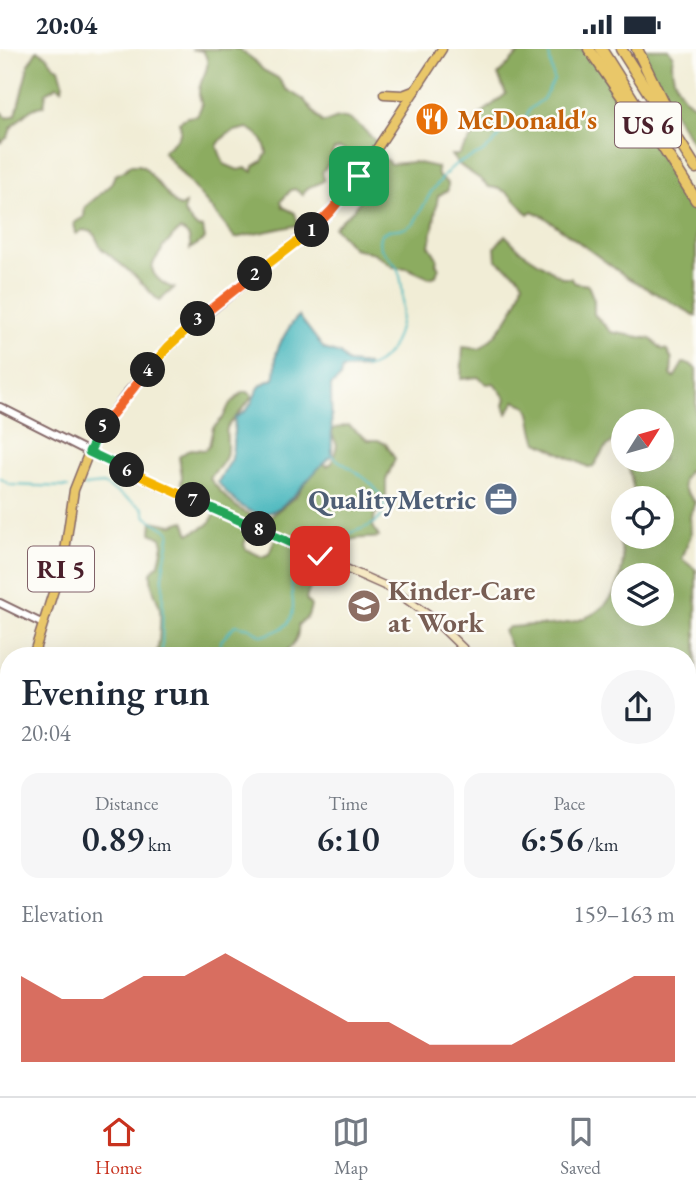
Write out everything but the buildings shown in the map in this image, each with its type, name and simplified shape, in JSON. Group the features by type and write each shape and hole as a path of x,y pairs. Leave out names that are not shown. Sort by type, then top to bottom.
{"highway":[{"path":"589,49 651,138 680,174"},
{"name":"US 6","path":"601,49 696,200"},
{"name":"US 6","path":"621,49 696,167"},
{"path":"637,49 696,167"}],"main road":[{"name":"RI 5","path":"36,647 64,558 74,490 99,432 169,346 200,317 326,216 348,190 442,49"},
{"path":"384,95 403,95 416,89"},
{"path":"89,452 392,589 431,617 462,647"}],"street":[{"path":"0,407 89,452"},
{"path":"0,603 43,624"}],"green space":[{"path":"191,49 239,49 263,70 278,78 286,89 304,100 322,122 345,118 361,127 379,144 366,164 341,148 334,149 322,172 324,180 304,191 303,195 295,189 291,190 281,201 283,207 295,213 298,225 235,238 163,152 179,136 179,122 187,117 197,116 202,105 199,88 207,68 203,51","holes":["248,128 261,138 267,153 262,161 254,166 253,172 224,164 217,146 220,141 234,131"]},
{"path":"523,49 588,49 696,207 696,316 625,276 543,216 532,211 528,214 511,196 489,187 459,165 451,155 458,155 474,135 477,117 506,94 498,75"},
{"path":"640,49 668,49 673,56 677,85 685,97 696,106 696,149 650,74"},
{"path":"37,50 59,68 62,89 57,86 46,93 44,106 26,114 0,143 0,111 7,118 16,115 29,63"},
{"path":"386,159 390,164 414,162 437,167 438,176 448,183 448,190 438,196 429,245 437,258 436,264 439,267 436,276 429,278 407,268 393,267 374,253 353,248 334,227 353,210 371,185 374,176 382,170 383,160"},
{"path":"130,165 145,168 176,205 180,207 185,204 184,213 196,227 203,228 205,239 190,249 189,238 180,230 163,247 155,260 152,266 155,275 174,288 159,301 135,276 101,248 93,232 83,230 76,234 74,223 84,217 85,207 110,186 115,175"},
{"path":"505,235 521,251 563,278 571,278 575,283 588,285 594,300 594,314 611,332 651,339 667,350 672,360 671,375 674,378 683,363 696,369 696,469 694,473 688,471 683,481 684,489 695,502 690,516 691,535 682,559 696,570 696,647 510,647 504,631 509,627 552,625 582,619 595,613 611,597 611,626 674,626 674,563 622,563 621,549 674,549 674,486 633,486 630,473 674,473 674,409 611,409 611,443 593,467 588,467 538,442 527,406 515,401 507,414 504,405 506,399 494,383 487,384 478,377 461,379 463,347 480,349 501,328 521,291 523,282 518,275 496,260 495,247"},
{"path":"243,392 252,396 228,426 226,456 210,479 236,506 252,516 271,516 296,496 314,469 323,463 327,466 332,463 337,445 332,434 333,429 348,425 368,440 378,440 386,444 395,459 386,480 386,498 379,503 381,510 375,513 373,526 379,537 354,539 343,545 326,574 311,587 306,599 311,606 308,616 298,625 297,637 290,647 158,647 160,615 151,572 159,564 163,544 161,538 151,533 152,521 172,525 184,521 189,534 208,525 217,511 180,494 182,476 179,457 190,449 205,450 209,446 213,428 223,418 229,405","holes":["252,526 276,536 269,554 262,557 246,549 244,544"]}],"water":[{"path":"299,316 324,349 340,354 348,363 367,365 367,368 342,369 340,378 331,386 332,455 292,498 279,508 266,513 252,512 236,502 218,482 232,459 235,418 248,409 260,387 274,379 279,346"}],"waterway":[{"path":"366,368 378,363 387,354 399,327 402,311 403,296 398,270 380,245 381,234 406,228 414,223 431,192 448,171 456,164 481,153 503,132 522,124 530,109 543,99 554,80 548,49"},
{"path":"322,552 345,535 375,522 385,507 370,482 331,455"},
{"path":"0,478 10,485 68,487"},
{"path":"84,486 103,484 143,508 146,517 170,532 163,570 162,647"},
{"path":"219,647 235,625 250,628 262,636 284,627 293,612 293,579 313,558"}],"place":[{"name":"McDonald's","path":"432,119"},
{"name":"QualityMetric","path":"501,499"},
{"name":"Kinder-Care at Work","path":"364,606"}],"route":[{"path":"320,556 89,452 114,411 159,356 200,317 317,226 359,176"}]}
